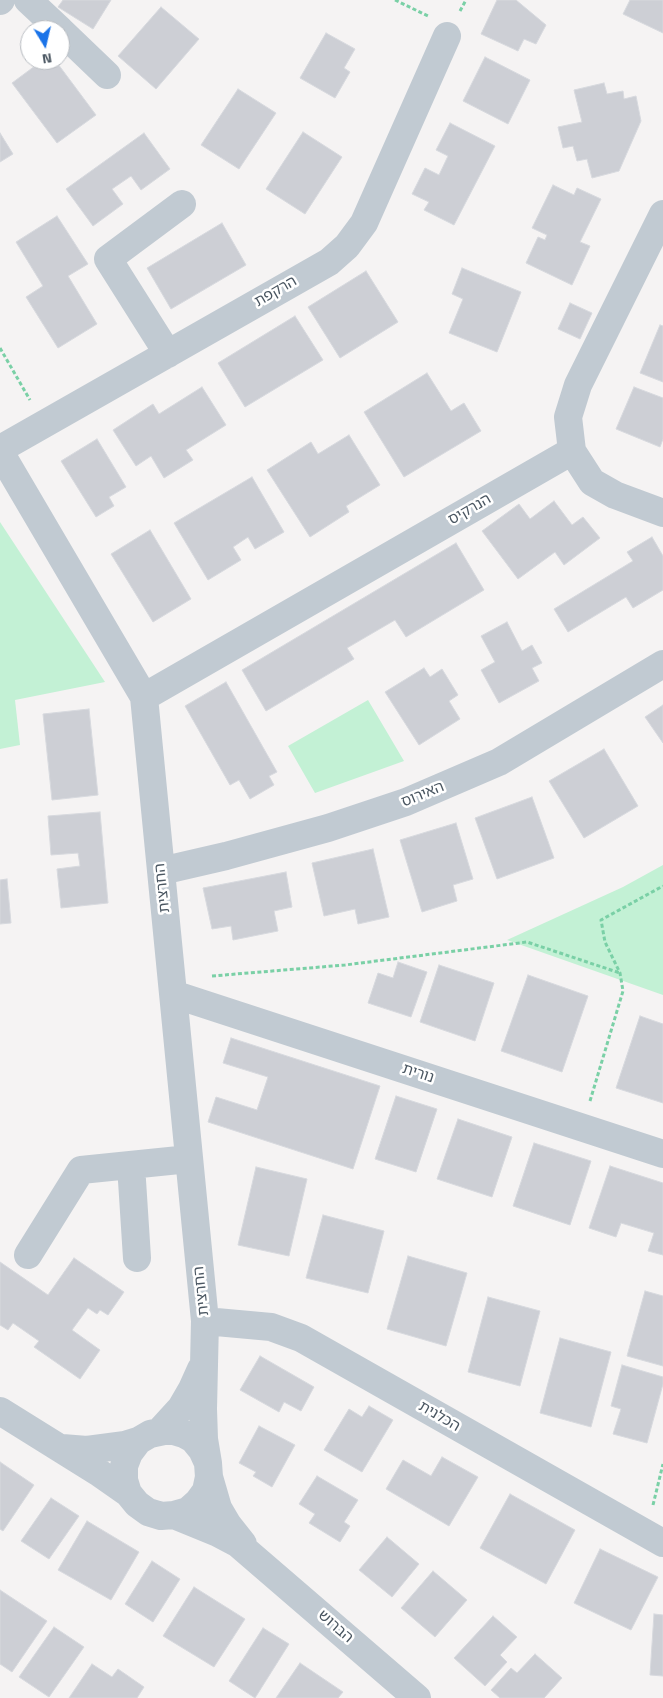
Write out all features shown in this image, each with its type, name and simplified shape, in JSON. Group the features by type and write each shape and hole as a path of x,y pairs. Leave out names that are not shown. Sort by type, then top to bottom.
{"street":[{"path":"28,0 49,20"},
{"name":"הרקפת","path":"0,451 329,262 347,246 364,222 441,28"},
{"path":"70,39 108,75"},
{"path":"168,354 108,259 182,204"},
{"path":"663,214 578,385 568,417 572,451 592,482 615,495 663,513"},
{"name":"החרצית","path":"0,451 144,697 205,1321 203,1409 204,1439 209,1470"},
{"name":"הנרקיס","path":"144,697 572,451"},
{"name":"האירוס","path":"161,871 226,856 328,828 406,802 499,762 663,664"},
{"name":"נורית","path":"172,987 663,1154"},
{"path":"28,1255 81,1170 189,1159"},
{"path":"131,1165 137,1258"},
{"name":"הכלנית","path":"205,1321 271,1327 301,1338 654,1539"},
{"name":"החרצית","path":"149,1436 181,1408 192,1389 204,1361"},
{"path":"0,1411 98,1472 128,1493 137,1504 148,1512 161,1516 188,1511 206,1491 209,1470 202,1450 193,1439 174,1431 149,1436 125,1445 86,1450 60,1448"},
{"path":"128,1493 124,1480 124,1466 129,1453 149,1436"},
{"name":"הברוש","path":"209,1470 218,1508 228,1525 252,1555"},
{"name":"הברוש","path":"174,1515 218,1533 252,1555 417,1698"}],"path":[{"path":"395,0 441,28"},
{"path":"0,348 44,425"},
{"path":"582,1128 623,992 620,973 605,942 601,920 663,886"},
{"path":"172,987 528,942 620,973"},
{"path":"654,1539 663,1464"}],"green space":[{"path":"0,522 105,682 15,700 20,745 0,749"},
{"path":"368,700 404,761 315,793 288,746"},
{"path":"663,865 663,995 507,940 623,887"}],"building":[{"path":"63,0 111,0 93,29 58,7"},
{"path":"497,0 516,0 546,25 536,44 524,39 518,51 481,34"},
{"path":"630,0 663,0 663,33 623,14"},
{"path":"161,7 199,39 156,89 118,56"},
{"path":"326,33 355,49 344,68 350,72 335,98 300,78"},
{"path":"485,57 530,80 508,124 463,101"},
{"path":"30,70 62,70 96,115 57,143 12,83"},
{"path":"604,83 607,94 623,91 624,99 636,96 641,121 619,171 592,178 587,159 577,161 573,146 563,148 558,127 582,122 574,90"},
{"path":"238,89 276,113 239,169 201,145"},
{"path":"450,123 495,146 454,225 424,210 429,202 412,194 425,168 439,175 448,156 436,150"},
{"path":"303,132 342,157 305,214 266,189"},
{"path":"0,133 13,154 0,162"},
{"path":"144,133 170,169 141,190 131,176 112,189 123,204 93,226 66,189"},
{"path":"553,185 574,195 577,188 601,199 580,242 590,246 572,285 526,263 538,237 545,240 547,235 532,228"},
{"path":"57,216 88,264 68,276 97,324 58,348 26,297 43,286 16,242"},
{"path":"222,223 246,265 171,309 147,268"},
{"path":"462,268 521,292 497,352 449,333 463,299 452,294"},
{"path":"366,271 398,322 340,358 308,307"},
{"path":"570,303 592,313 580,339 558,329"},
{"path":"295,316 323,360 245,407 218,363"},
{"path":"660,325 663,326 663,382 640,373"},
{"path":"427,373 451,411 464,403 481,431 404,477 364,412"},
{"path":"202,387 226,425 186,450 193,460 164,478 151,456 136,466 113,430 153,404 159,414"},
{"path":"634,387 663,398 663,439 660,447 616,429"},
{"path":"349,435 380,485 346,506 349,512 310,537 267,470 311,442 318,454"},
{"path":"97,439 126,487 109,497 114,506 96,517 61,461"},
{"path":"252,477 284,532 255,549 248,537 233,547 241,560 208,580 174,523"},
{"path":"554,501 572,525 583,517 600,538 564,565 555,552 518,579 482,531 519,504 530,519"},
{"path":"150,530 191,599 153,622 111,554"},
{"path":"652,537 663,556 663,590 633,608 626,597 568,632 554,609 633,561 627,552"},
{"path":"456,543 484,590 406,637 395,620 347,648 354,659 266,711 242,670"},
{"path":"507,622 522,651 532,645 542,663 532,668 539,681 499,703 481,670 495,662 481,636"},
{"path":"424,668 430,677 442,669 458,695 449,701 460,719 419,745 385,692"},
{"path":"226,682 277,772 269,776 274,785 250,799 239,780 230,785 185,706"},
{"path":"663,705 663,743 645,717"},
{"path":"89,709 98,795 52,800 43,714"},
{"path":"604,749 638,806 584,838 549,781"},
{"path":"532,797 554,858 497,879 475,818"},
{"path":"100,812 108,903 61,908 57,869 80,866 78,853 51,855 48,816"},
{"path":"456,823 473,879 453,885 457,901 422,912 400,840"},
{"path":"373,849 389,917 358,924 355,909 324,916 312,863"},
{"path":"286,872 292,907 274,911 278,931 233,940 231,926 212,929 203,888"},
{"path":"7,879 11,923 0,924 0,880"},
{"path":"398,962 427,972 411,1017 368,1003 378,973 393,978"},
{"path":"439,965 494,983 475,1041 420,1022"},
{"path":"528,975 588,996 562,1072 501,1051"},
{"path":"640,1016 663,1024 663,1103 616,1088"},
{"path":"231,1038 380,1086 353,1169 208,1122 216,1097 257,1110 268,1077 223,1063"},
{"path":"396,1096 437,1109 416,1172 375,1159"},
{"path":"458,1119 512,1137 492,1197 437,1179"},
{"path":"534,1143 591,1161 570,1225 513,1206"},
{"path":"610,1166 663,1183 663,1255 648,1251 654,1233 621,1223 616,1237 589,1228"},
{"path":"256,1167 307,1179 289,1256 238,1245"},
{"path":"323,1215 384,1231 368,1293 306,1278"},
{"path":"408,1256 467,1273 446,1346 387,1329"},
{"path":"74,1258 124,1292 108,1315 100,1310 97,1314 88,1308 72,1330 100,1350 80,1379 34,1347 39,1341 13,1323 8,1330 0,1325 0,1262 48,1295"},
{"path":"645,1291 663,1296 663,1366 627,1356"},
{"path":"488,1297 540,1311 520,1386 468,1372"},
{"path":"560,1338 611,1352 591,1427 540,1413"},
{"path":"260,1356 314,1387 301,1411 284,1402 279,1412 240,1390"},
{"path":"622,1365 663,1377 663,1384 647,1443 613,1434 621,1409 611,1406"},
{"path":"369,1406 393,1420 362,1472 324,1450 349,1409 362,1417"},
{"path":"259,1426 295,1445 272,1487 253,1476 256,1472 239,1463"},
{"path":"442,1457 478,1477 449,1526 386,1489 403,1460 431,1476"},
{"path":"0,1462 34,1485 3,1531 0,1529"},
{"path":"317,1476 358,1500 344,1522 350,1526 340,1542 309,1523 315,1514 299,1504"},
{"path":"510,1494 575,1530 546,1584 480,1548"},
{"path":"51,1498 79,1516 49,1559 21,1541"},
{"path":"87,1521 139,1552 111,1600 58,1570"},
{"path":"387,1537 419,1564 392,1597 359,1570"},
{"path":"600,1549 658,1577 631,1630 574,1603"},
{"path":"152,1561 180,1579 153,1622 125,1604"},
{"path":"433,1571 467,1600 435,1637 401,1608"},
{"path":"194,1587 245,1619 214,1667 163,1636"},
{"path":"0,1590 47,1621 12,1672 0,1664"},
{"path":"654,1614 663,1615 663,1676 650,1675"},
{"path":"493,1616 517,1637 500,1655 507,1662 485,1686 454,1658"},
{"path":"54,1627 84,1647 49,1697 19,1677"},
{"path":"263,1628 289,1644 255,1698 229,1681"},
{"path":"535,1654 562,1678 544,1698 500,1698 491,1690 511,1668 517,1673"},
{"path":"300,1663 343,1692 338,1698 276,1698"},
{"path":"92,1664 112,1677 118,1669 144,1687 137,1698 69,1698"}]}
